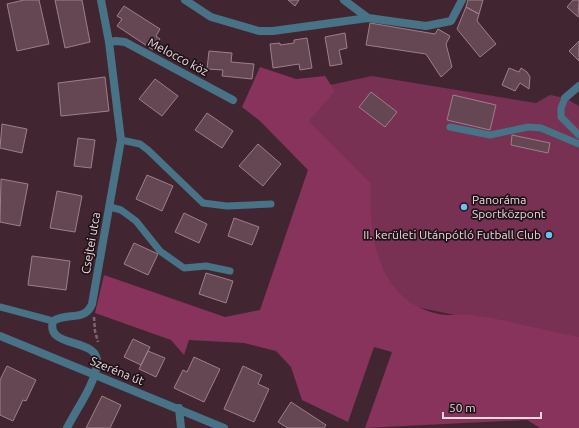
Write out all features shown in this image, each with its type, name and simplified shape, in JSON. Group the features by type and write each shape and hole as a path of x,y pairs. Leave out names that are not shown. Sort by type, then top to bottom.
{"street":[{"name":"Csejtei utca","path":"89,311 92,304 121,140 109,42 101,0"},
{"path":"185,0 211,17 259,31 273,31 368,18 426,26 452,21 462,0"},
{"path":"344,0 368,18"},
{"name":"Melocco köz","path":"109,42 124,42 234,100"},
{"path":"565,98 579,86"},
{"path":"67,428 94,375 97,363 95,354 89,349 58,338 53,333 51,328 53,321 59,317 84,315 89,311"},
{"name":"Szeréna út","path":"0,336 179,408 224,428"},
{"path":"179,408 181,428"},
{"path":"202,428 208,421"}],"lane":[{"path":"565,98 561,108 561,117 579,135"},
{"path":"450,127 490,135 528,127 541,128 579,144"},
{"path":"121,140 140,144 148,150 204,203 227,206 271,204"},
{"path":"110,207 121,210 136,221 160,251 184,268 206,266 230,270"},
{"path":"0,307 53,321"}],"path":[{"path":"89,311 95,315 95,331 100,349 95,354"}],"shaded area":[{"path":"260,67 296,79 325,76 335,91 309,121 371,184 372,225 375,245 381,264 390,281 402,296 418,307 439,314 485,317 579,337 579,428 540,428 527,420 365,428 392,352 374,347 348,422 302,400 291,367 276,351 244,343 189,340 184,355 171,340 95,313 104,275 225,317 260,310 308,170 260,121 242,107"},
{"name":"Panoráma Sportközpont","path":"372,76 536,103 550,95 565,98 579,106 579,341 397,303 303,120 330,85"}],"building":[{"path":"24,0 39,0 49,44 17,51 7,4"},
{"path":"55,0 82,0 90,42 65,48"},
{"path":"288,0 299,0 295,6"},
{"path":"468,0 483,0 479,14 466,7"},
{"path":"573,0 579,0 578,17 567,7"},
{"path":"124,6 160,29 156,36 160,39 153,50 117,26 122,19 117,16"},
{"path":"466,7 479,14 477,21 496,44 480,57 457,29"},
{"path":"370,23 435,34 438,29 450,36 446,44 452,67 441,77 426,54 366,45"},
{"path":"345,33 347,48 339,50 342,64 330,66 325,37"},
{"path":"307,38 312,68 300,70 299,64 273,68 270,44 280,43 280,45 294,43 294,40"},
{"path":"579,41 579,61 569,51"},
{"path":"209,51 232,53 231,62 254,64 252,79 222,76 223,70 207,69"},
{"path":"509,68 519,72 521,68 527,72 530,77 529,89 520,83 515,91 502,85"},
{"path":"105,77 109,111 61,116 58,83"},
{"path":"155,79 178,96 162,116 139,99"},
{"path":"371,92 397,112 385,127 359,107"},
{"path":"453,95 496,105 490,130 447,120"},
{"path":"207,113 233,131 222,148 195,130"},
{"path":"2,124 27,129 22,153 0,148"},
{"path":"512,135 550,143 548,153 511,145"},
{"path":"78,138 95,140 91,168 74,166"},
{"path":"258,144 281,164 263,186 239,166"},
{"path":"147,175 173,186 162,211 136,199"},
{"path":"1,179 28,184 20,226 0,222"},
{"path":"57,191 82,196 75,232 50,228"},
{"path":"184,213 207,224 199,243 175,232"},
{"path":"234,218 259,227 252,245 228,236"},
{"path":"134,243 158,254 148,275 124,264"},
{"path":"32,256 70,261 66,290 28,285"},
{"path":"206,273 233,281 226,303 199,294"},
{"path":"133,339 150,347 141,365 124,357"},
{"path":"148,351 165,358 156,377 139,369"},
{"path":"194,357 220,369 204,402 174,388 183,370 187,372"},
{"path":"7,366 36,380 26,401 23,400 13,421 0,415 0,380"},
{"path":"243,366 262,375 258,384 269,389 254,422 224,409"},
{"path":"102,396 121,405 110,428 86,428"},
{"path":"291,402 326,425 324,428 288,428 278,422"}],"place":[{"name":"Panoráma Sportközpont","path":"464,207"},
{"name":"II. kerületi Utánpótló Futball Club","path":"549,235"}]}
